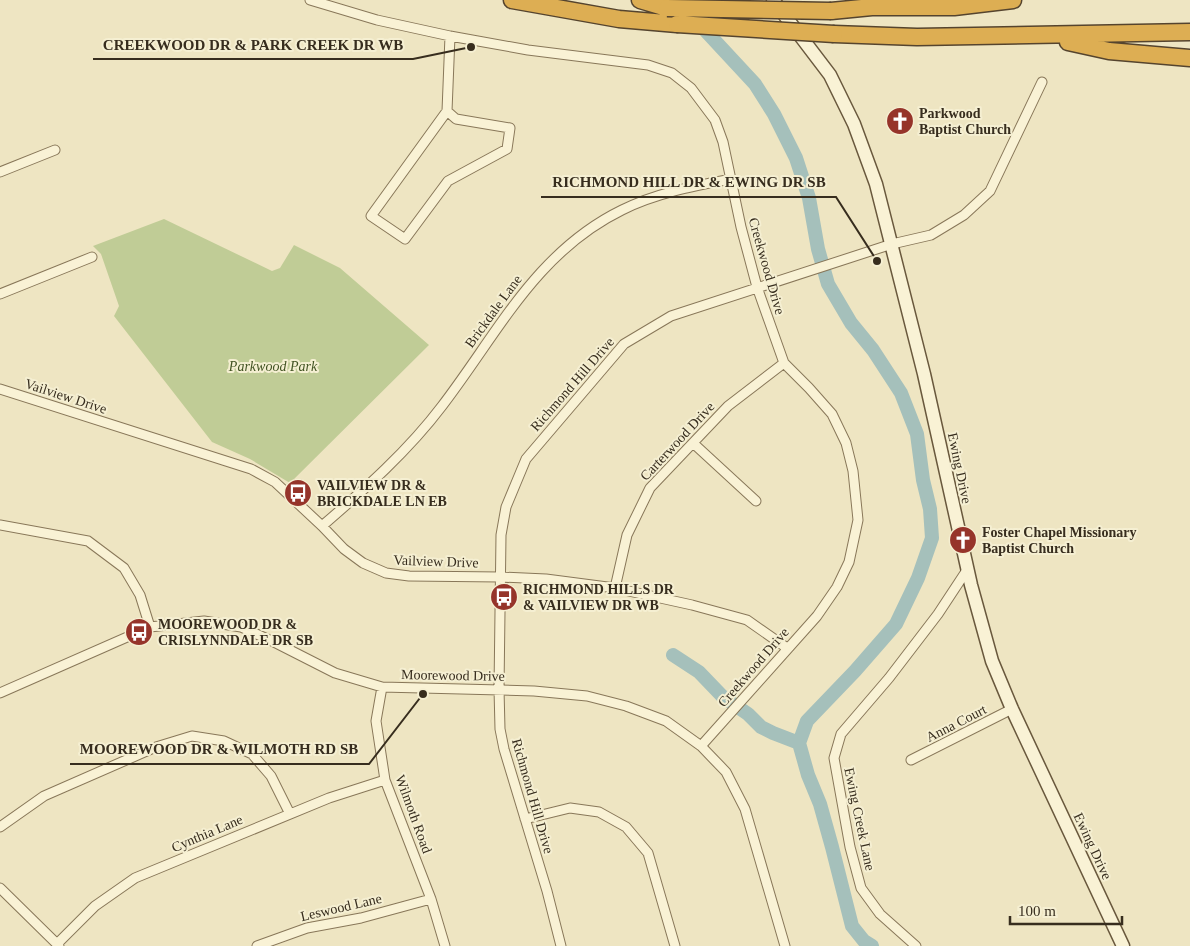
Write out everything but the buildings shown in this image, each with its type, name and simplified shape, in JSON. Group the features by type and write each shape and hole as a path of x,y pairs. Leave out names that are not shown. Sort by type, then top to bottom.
{"highway":[{"path":"512,0 619,19 917,38 1190,32"},
{"path":"640,0 667,8 831,11 939,0"},
{"path":"871,7 954,7 1013,0"},
{"path":"1042,36 1109,50 1190,58"}],"main road":[{"name":"Ewing Drive","path":"773,0 830,75 854,124 876,184 892,244 924,374 967,570 992,661 1012,710 1123,946"}],"street":[{"name":"Creekwood Drive","path":"310,0 377,20 450,36 528,50 648,65 672,73 691,88 715,120 723,142 741,227 757,287 784,364 832,414 846,443 852,471 858,520 849,562 838,587 817,616 786,648 701,746"},
{"path":"447,111 456,119 510,128 507,149 448,181 405,239 371,216 447,111 450,36"},
{"name":"Richmond Hill Drive","path":"561,946 547,891 504,749 500,729 501,535 506,508 526,459 624,344 671,316 892,244 931,234 964,215 990,191 1042,82"},
{"path":"0,172 55,150"},
{"name":"Brickdale Lane","path":"322,526 376,479 408,446 442,406 533,280 551,259 570,243 622,210 657,196 731,179"},
{"path":"0,294 92,257"},
{"name":"Carterwood Drive","path":"615,588 627,535 650,488 728,406 784,364"},
{"name":"Vailview Drive","path":"0,389 251,469 275,482 344,549 363,563 386,573 409,576 546,579 615,588 692,605 747,620 786,648"},
{"path":"693,443 756,501"},
{"path":"0,526 88,541 124,568 140,595 150,627"},
{"name":"Ewing Creek Lane","path":"916,946 880,914 861,888 850,847 834,758 841,734 934,620 967,570"},
{"name":"Moorewood Drive","path":"0,693 150,627 204,621 241,627 336,674 382,687 534,690 586,696 626,706 666,721 701,746 726,772 745,809 785,946"},
{"name":"Wilmoth Road","path":"382,687 376,722 385,780 432,899 445,946"},
{"name":"Anna Court","path":"911,760 1012,710"},
{"path":"0,826 44,796 156,747 192,736 224,741 252,754 271,776 290,814"},
{"name":"Cynthia Lane","path":"58,945 95,906 136,878 329,798 385,780"},
{"path":"525,819 570,808 599,812 626,827 648,853 675,946"},
{"path":"0,888 58,945"},
{"name":"Leswood Lane","path":"257,946 307,928 362,918 432,899"}],"green space":[{"name":"Parkwood Park","path":"164,219 272,271 280,268 294,245 340,268 429,345 290,483 250,459 212,442 114,316 119,306 101,254 93,246"}],"waterway":[{"path":"677,0 755,84 774,114 796,158 809,198 818,249 828,284 851,323 873,350 901,393 917,434 923,480 930,509 932,538 918,578 896,624 855,671 807,721 799,743 808,775 820,804 852,926 864,941 872,946"},
{"path":"673,655 699,672 723,697 748,714 761,727 799,743"}],"place":[{"name":"CREEKWOOD DR & PARK CREEK DR WB","path":"471,47"},
{"name":"Parkwood Baptist Church","path":"900,121"},
{"name":"RICHMOND HILL DR & EWING DR SB","path":"877,261"},
{"name":"VAILVIEW DR & BRICKDALE LN EB","path":"298,493"},
{"name":"Foster Chapel Missionary Baptist Church","path":"963,540"},
{"name":"RICHMOND HILLS DR & VAILVIEW DR WB","path":"504,597"},
{"name":"MOOREWOOD DR & CRISLYNNDALE DR SB","path":"139,632"},
{"name":"MOOREWOOD DR & WILMOTH RD SB","path":"423,694"}]}
